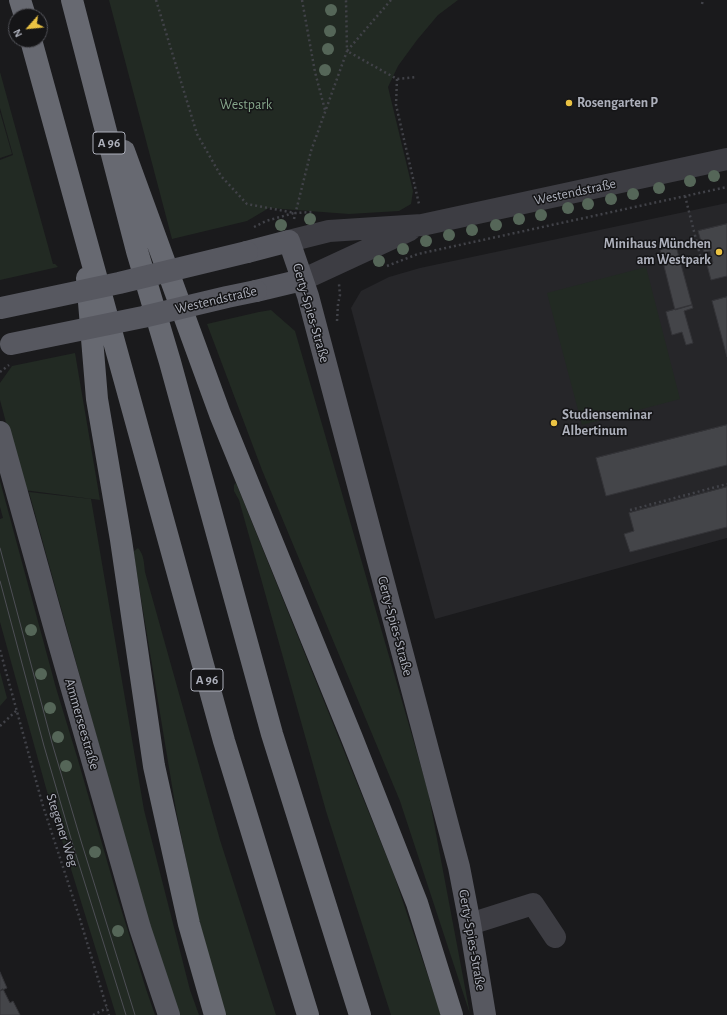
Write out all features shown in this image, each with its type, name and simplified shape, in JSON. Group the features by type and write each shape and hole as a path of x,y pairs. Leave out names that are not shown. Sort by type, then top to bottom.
{"highway":[{"name":"A 96","path":"72,0 137,251 174,377 272,734 360,1015"},
{"path":"82,35 187,327 220,414 352,738 417,903 452,1015"},
{"name":"A 96","path":"33,48 224,741 308,1015"},
{"path":"83,229 97,400 121,540 154,766 189,924 215,1015"}],"main road":[{"name":"Westendstraße","path":"1,308 119,283 289,241"},
{"name":"Gerty-Spies-Straße","path":"289,241 310,303 457,860 470,924 484,1015"},
{"name":"Westendstraße","path":"6,345 143,317 302,280"},
{"name":"Ammerseestraße","path":"0,432 140,928 170,1015"}],"lane":[{"name":"Westendstraße","path":"289,241 329,232 422,225 727,159"},
{"name":"Westendstraße","path":"302,280 422,225"},
{"path":"470,924 533,904 555,937"}],"path":[{"path":"156,0 197,134 221,176 247,204 295,212"},
{"path":"302,0 316,72 326,110"},
{"path":"346,0 348,51"},
{"path":"289,241 311,151 348,51 391,0"},
{"path":"702,4 703,0"},
{"path":"348,51 397,79 416,77"},
{"path":"397,79 396,105 419,203 422,225"},
{"path":"385,266 418,254 727,187"},
{"path":"685,196 702,259 712,256"},
{"path":"249,229 266,221 295,212"},
{"path":"340,287 345,284"},
{"path":"630,510 727,484"},
{"name":"Stegener Weg","path":"0,650 43,806 79,916 109,1015"},
{"path":"0,726 16,710"},
{"path":"92,1015 107,1008"}],"shaded area":[{"name":"Studienseminar Albertinum","path":"727,203 727,538 435,619 351,308 361,291 389,277 420,268"}],"green space":[{"name":"Westpark","path":"109,0 458,0 438,15 417,40 398,66 388,87 413,191 411,204 399,211 349,214 269,208 247,221 172,239"},
{"path":"0,72 53,264 58,267 0,280 0,160 13,155 0,108"},
{"path":"0,112 12,154 0,158"},
{"path":"646,267 680,399 582,425 547,293"},
{"path":"271,310 295,331 428,791 470,1014 400,801 262,470 207,324"},
{"path":"75,353 100,500 24,490 0,400 0,383 12,366"},
{"path":"0,481 56,688 118,899 155,1015 116,1015 46,788 0,622 0,519 3,518 0,507"},
{"path":"236,483 394,875 441,1015 391,1015 326,811 239,500 234,491 234,485"},
{"path":"29,492 91,499 144,810 190,990 199,1015 179,1015 150,930"},
{"path":"138,548 143,556 145,572 220,840 276,1015 225,1015 196,909 176,810 134,556 134,551"},
{"path":"0,672 7,698 0,706"}],"building":[{"name":"Minihaus München am Westpark","path":"727,224 727,276 711,280 707,265 713,263 710,251 704,252 698,231"},
{"path":"676,246 692,305 675,310 660,250"},
{"path":"727,297 727,357 712,301"},
{"path":"692,305 693,308 684,311 693,343 686,345 682,332 672,335 666,312"},
{"path":"727,425 727,465 606,496 596,458"},
{"path":"727,487 727,527 630,552 624,534 634,531 629,513"},
{"path":"0,972 7,988 0,991"},
{"path":"3,989 10,1003 13,1001 20,1015 0,1015 0,991"}],"tram line":[{"path":"0,548 52,743 135,1015"},
{"path":"0,581 44,746 72,842 126,1015"}],"place":[{"name":"Rosengarten P","path":"569,103"},
{"name":"Minihaus München am Westpark","path":"719,252"},
{"name":"Studienseminar Albertinum","path":"554,423"}]}
